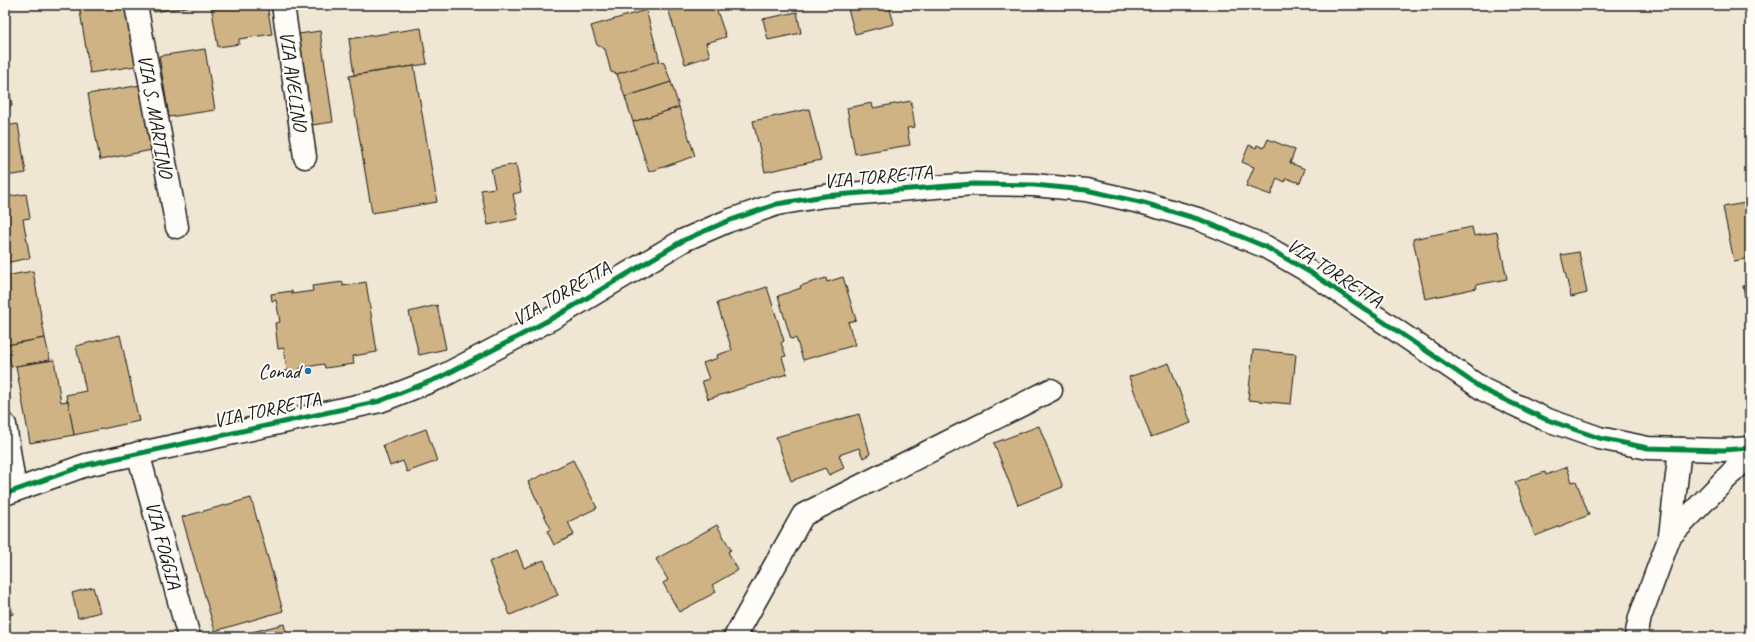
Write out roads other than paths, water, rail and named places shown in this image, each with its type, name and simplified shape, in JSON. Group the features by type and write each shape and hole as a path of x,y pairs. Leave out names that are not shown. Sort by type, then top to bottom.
{"street":[{"name":"VIA S. MARTINO","path":"136,5 177,227"},
{"name":"VIA AVELINO","path":"283,5 305,157"},
{"name":"VIA TORRETTA","path":"10,492 86,465 380,401 441,376 508,342 560,314 684,240 728,221 777,204 831,195 973,184 1034,185 1086,190 1144,203 1201,220 1266,247 1313,274 1484,390 1545,419 1599,438 1648,448 1723,450 1750,448"},
{"path":"735,637 803,514 1051,390"},
{"path":"5,424 10,492"},
{"path":"1636,637 1640,616 1670,536 1680,449"},
{"name":"VIA FOGGIA","path":"138,453 189,637"},
{"path":"1670,536 1750,454"}],"place":[{"name":"Conad","path":"308,371"}]}
